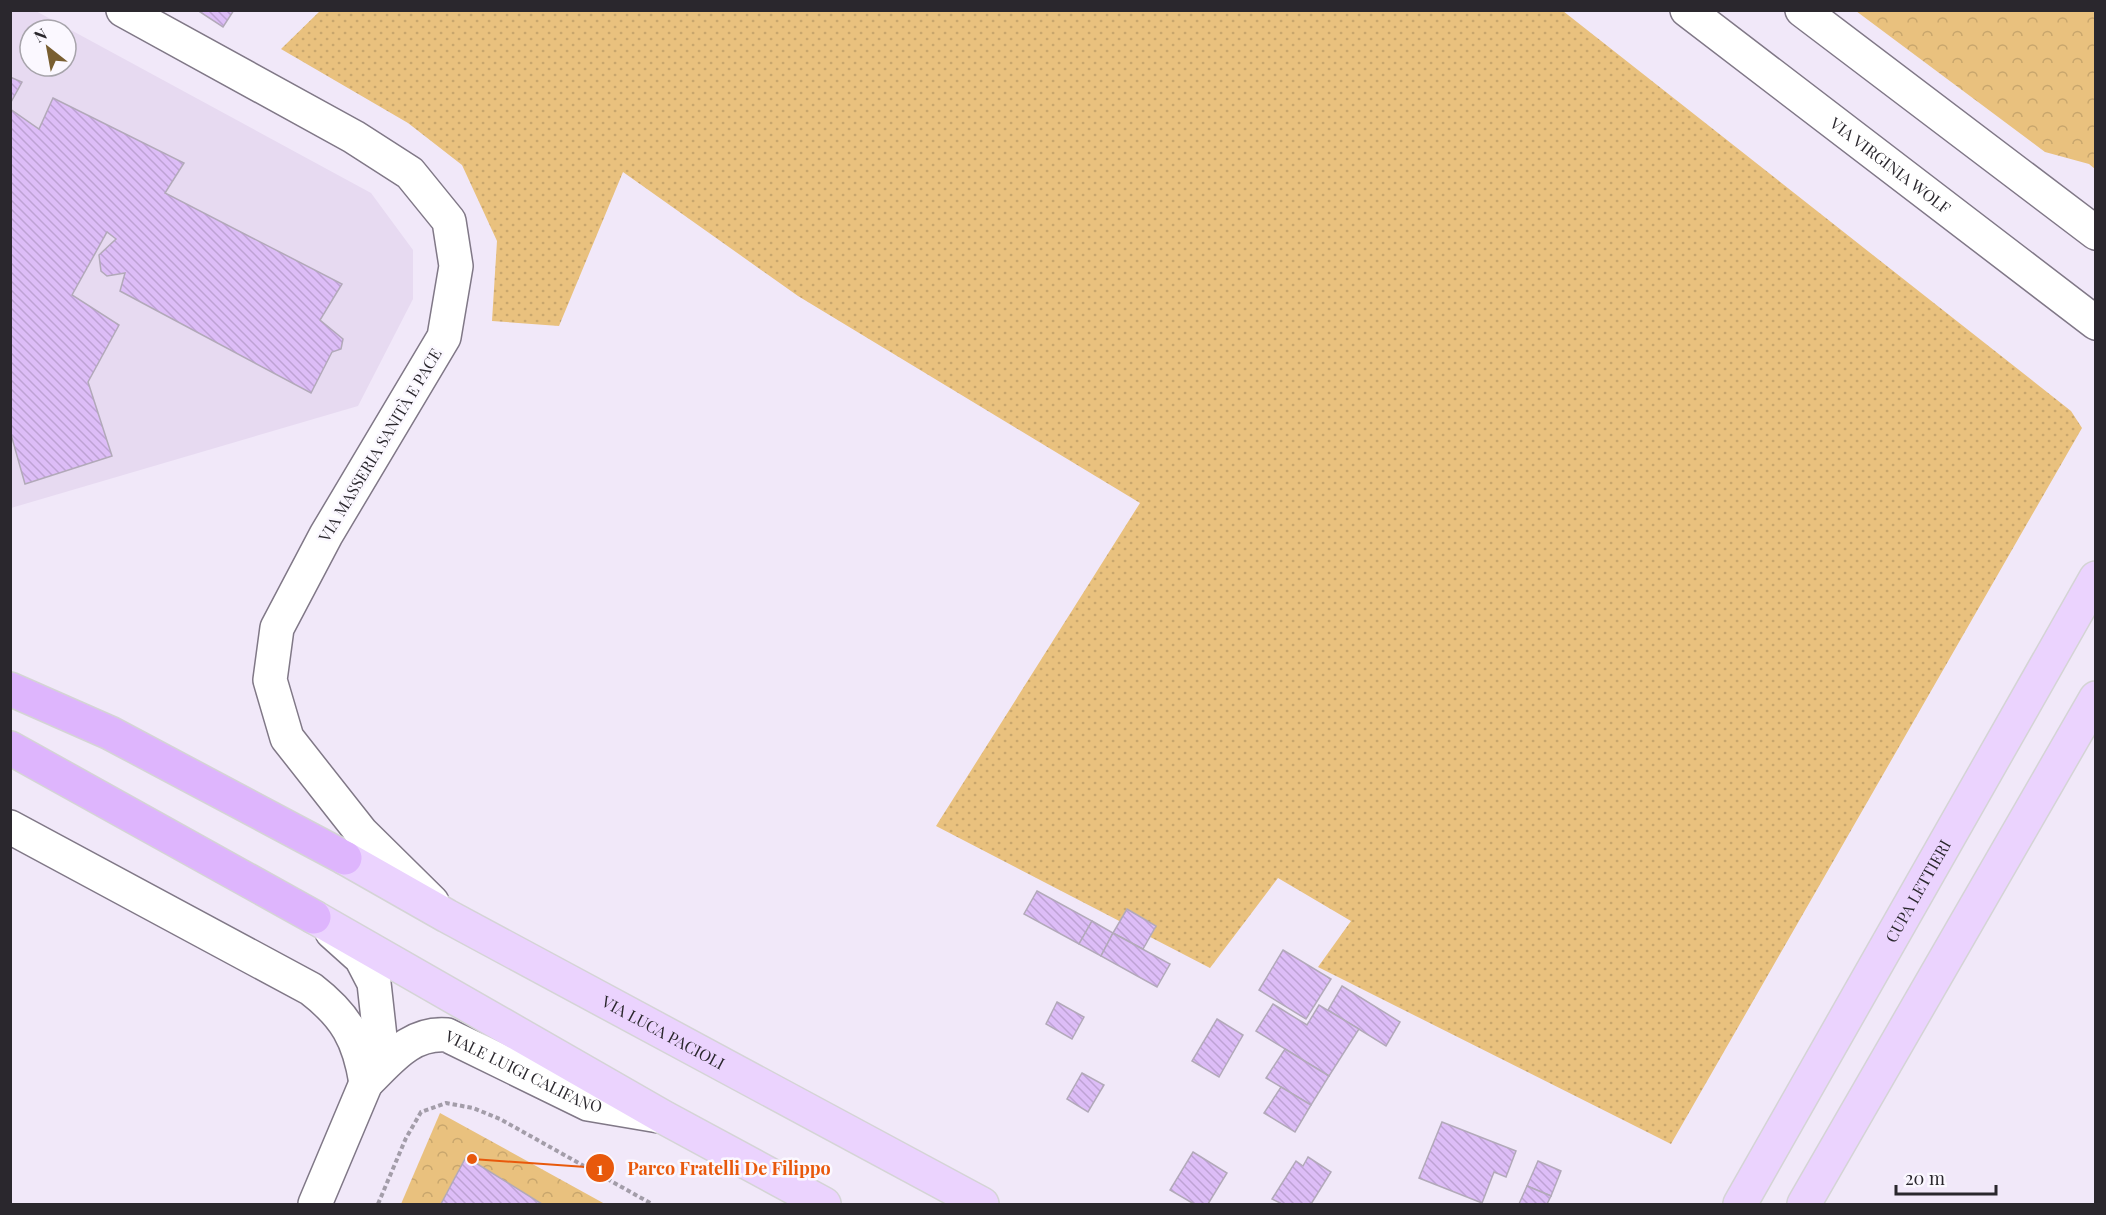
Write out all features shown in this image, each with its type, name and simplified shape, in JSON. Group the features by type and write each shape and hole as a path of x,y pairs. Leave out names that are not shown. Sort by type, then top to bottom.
{"highway":[{"path":"10,689 110,733 345,858"},
{"path":"10,748 314,917"}],"main road":[{"name":"CUPA LETTIERI","path":"1740,1204 2096,578"},
{"path":"1804,1204 2096,698"},
{"name":"VIA LUCA PACIOLI","path":"345,858 447,916 982,1204"},
{"path":"314,917 665,1118 824,1204"}],"street":[{"name":"VIA MASSERIA SANITÀ E PACE","path":"123,10 354,137 401,167 410,173 449,220 456,266 444,337 326,535 277,628 270,680 287,738 361,832 447,916"},
{"name":"VIA VIRGINIA WOLF","path":"1687,10 2096,322"},
{"path":"1802,10 2096,233"},
{"path":"10,827 311,989 338,1012 351,1031 362,1054 366,1083"},
{"name":"VIALE LUIGI CALIFANO","path":"314,917 361,958 374,983 380,1037 366,1083 315,1204"},
{"name":"VIALE LUIGI CALIFANO","path":"366,1083 408,1042 431,1034 447,1035 588,1104 665,1118"}],"path":[{"path":"378,1204 406,1138 422,1112 446,1103 473,1108 500,1119 652,1204"}],"shaded area":[{"path":"34,10 49,18 18,18 18,78 78,78 78,34 371,193 413,250 413,299 358,406 11,508 10,11"}],"green space":[{"path":"321,10 1563,11 2071,411 2082,428 1671,1144 1318,967 1351,921 1278,878 1210,968 936,826 1140,503 798,296 623,172 559,326 492,321 497,241 462,165 408,123 281,49"},
{"path":"1856,11 2095,11 2095,169 2089,164 2045,152"},
{"path":"440,1113 605,1204 401,1204"}],"building":[{"path":"197,10 234,10 223,27"},
{"path":"10,77 22,82 10,104"},
{"path":"53,98 184,163 165,193 342,284 320,320 343,339 341,349 332,352 311,393 120,291 125,273 107,276 101,271 99,255 116,239 107,232 72,295 119,325 88,382 112,456 25,484 10,431 10,109 39,129"},
{"path":"1037,891 1092,921 1079,944 1024,914"},
{"path":"1127,909 1156,926 1143,949 1113,933"},
{"path":"1092,921 1113,933 1101,956 1079,944"},
{"path":"1113,933 1170,964 1157,987 1101,956"},
{"path":"1283,950 1331,979 1306,1019 1259,990"},
{"path":"1342,986 1400,1022 1386,1046 1328,1010"},
{"path":"1057,1002 1084,1017 1072,1039 1046,1024"},
{"path":"1273,1004 1307,1025 1319,1005 1359,1029 1329,1076 1256,1031"},
{"path":"1217,1019 1243,1035 1219,1077 1192,1061"},
{"path":"1285,1049 1329,1076 1311,1105 1266,1078"},
{"path":"1082,1073 1104,1085 1088,1112 1067,1099"},
{"path":"1281,1087 1311,1105 1295,1132 1264,1113"},
{"path":"1442,1122 1516,1151 1506,1177 1494,1172 1482,1203 1419,1178"},
{"path":"1193,1152 1227,1173 1208,1204 1194,1204 1170,1190"},
{"path":"466,1157 542,1204 441,1204"},
{"path":"1308,1157 1331,1172 1311,1204 1282,1204 1272,1199 1296,1161 1303,1166"},
{"path":"1538,1161 1561,1171 1551,1196 1527,1186"},
{"path":"1527,1186 1551,1196 1547,1204 1519,1204"}],"place":[{"name":"Parco Fratelli De Filippo","path":"472,1159"}]}
